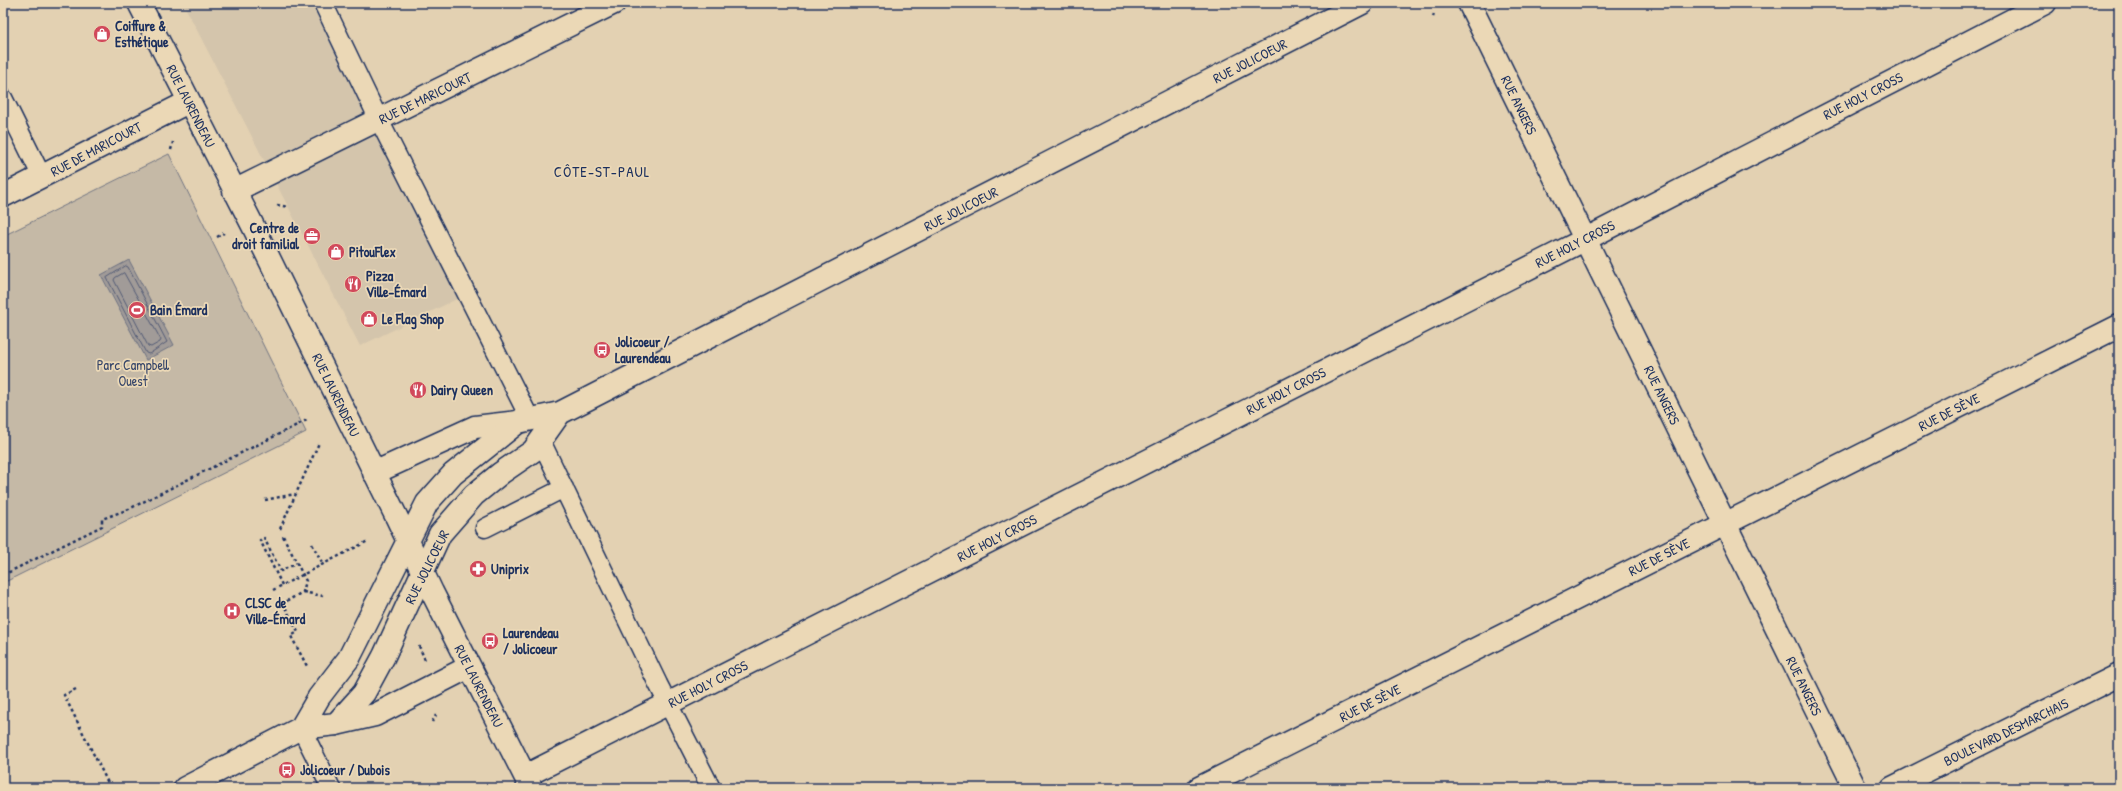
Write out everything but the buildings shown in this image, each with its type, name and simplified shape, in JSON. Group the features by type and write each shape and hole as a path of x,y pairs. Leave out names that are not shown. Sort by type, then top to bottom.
{"street":[{"name":"RUE LAURENDEAU","path":"139,3 234,191 422,573 528,782"},
{"name":"RUE DE MARICOURT","path":"234,191 614,3"},
{"name":"RUE JOLICOEUR","path":"374,473 475,427 560,413 1362,3"},
{"name":"RUE ANGERS","path":"1469,3 1586,239 1724,525 1855,788"},
{"name":"RUE HOLY CROSS","path":"528,782 668,704 1586,239 2045,3"},
{"name":"RUE DE MARICOURT","path":"3,196 188,102"},
{"name":"RUE DE SÈVE","path":"1199,788 2119,326"},
{"name":"RUE JOLICOEUR","path":"336,724 364,693 384,656 440,534 474,495 501,473 533,451 560,413"},
{"name":"RUE JOLICOEUR","path":"301,728 319,697 349,658 427,503 457,470 524,420"},
{"path":"184,788 301,728 336,724 375,715 469,667"},
{"name":"BOULEVARD DESMARCHAIS","path":"1892,788 2119,675"}],"lane":[{"path":"323,3 524,420"},
{"path":"3,98 42,177"},
{"path":"540,440 668,704 711,788"},
{"path":"486,528 564,488"},
{"path":"301,728 331,788"}],"path":[{"path":"171,150 173,142"},
{"path":"277,205 288,207"},
{"path":"217,237 224,233"},
{"path":"3,575 102,526 102,519 130,509 307,420"},
{"path":"280,529 319,442"},
{"path":"265,500 296,494"},
{"path":"284,536 306,580 303,592"},
{"path":"282,585 260,540 264,538 281,571 297,563"},
{"path":"273,590 368,541"},
{"path":"312,544 323,564"},
{"path":"308,670 291,636 298,632 283,603 303,592 323,596"},
{"path":"416,641 428,665"},
{"path":"76,689 64,695 110,787"}],"shaded area":[{"path":"183,3 317,3 461,297 360,346"}],"green space":[{"name":"Parc Campbell Ouest","path":"169,154 306,432 3,583 3,236"}],"water":[{"name":"Bain Émard","path":"129,260 174,345 146,360 101,275"}],"place":[{"name":"Coiffure & Esthétique","path":"102,34"},
{"name":"Centre de droit familial","path":"312,236"},
{"name":"PitouFlex","path":"336,252"},
{"name":"Pizza Ville-Émard","path":"353,284"},
{"name":"Bain Émard","path":"137,310"},
{"name":"Le Flag Shop","path":"369,319"},
{"name":"Jolicoeur / Laurendeau","path":"602,350"},
{"name":"Dairy Queen","path":"418,390"},
{"name":"Uniprix","path":"478,569"},
{"name":"CLSC de Ville-Émard","path":"232,611"},
{"name":"Laurendeau / Jolicoeur","path":"490,641"},
{"name":"Jolicoeur / Dubois","path":"287,770"}],"district":[{"name":"CÔTE-ST-PAUL","path":"602,172"}]}
